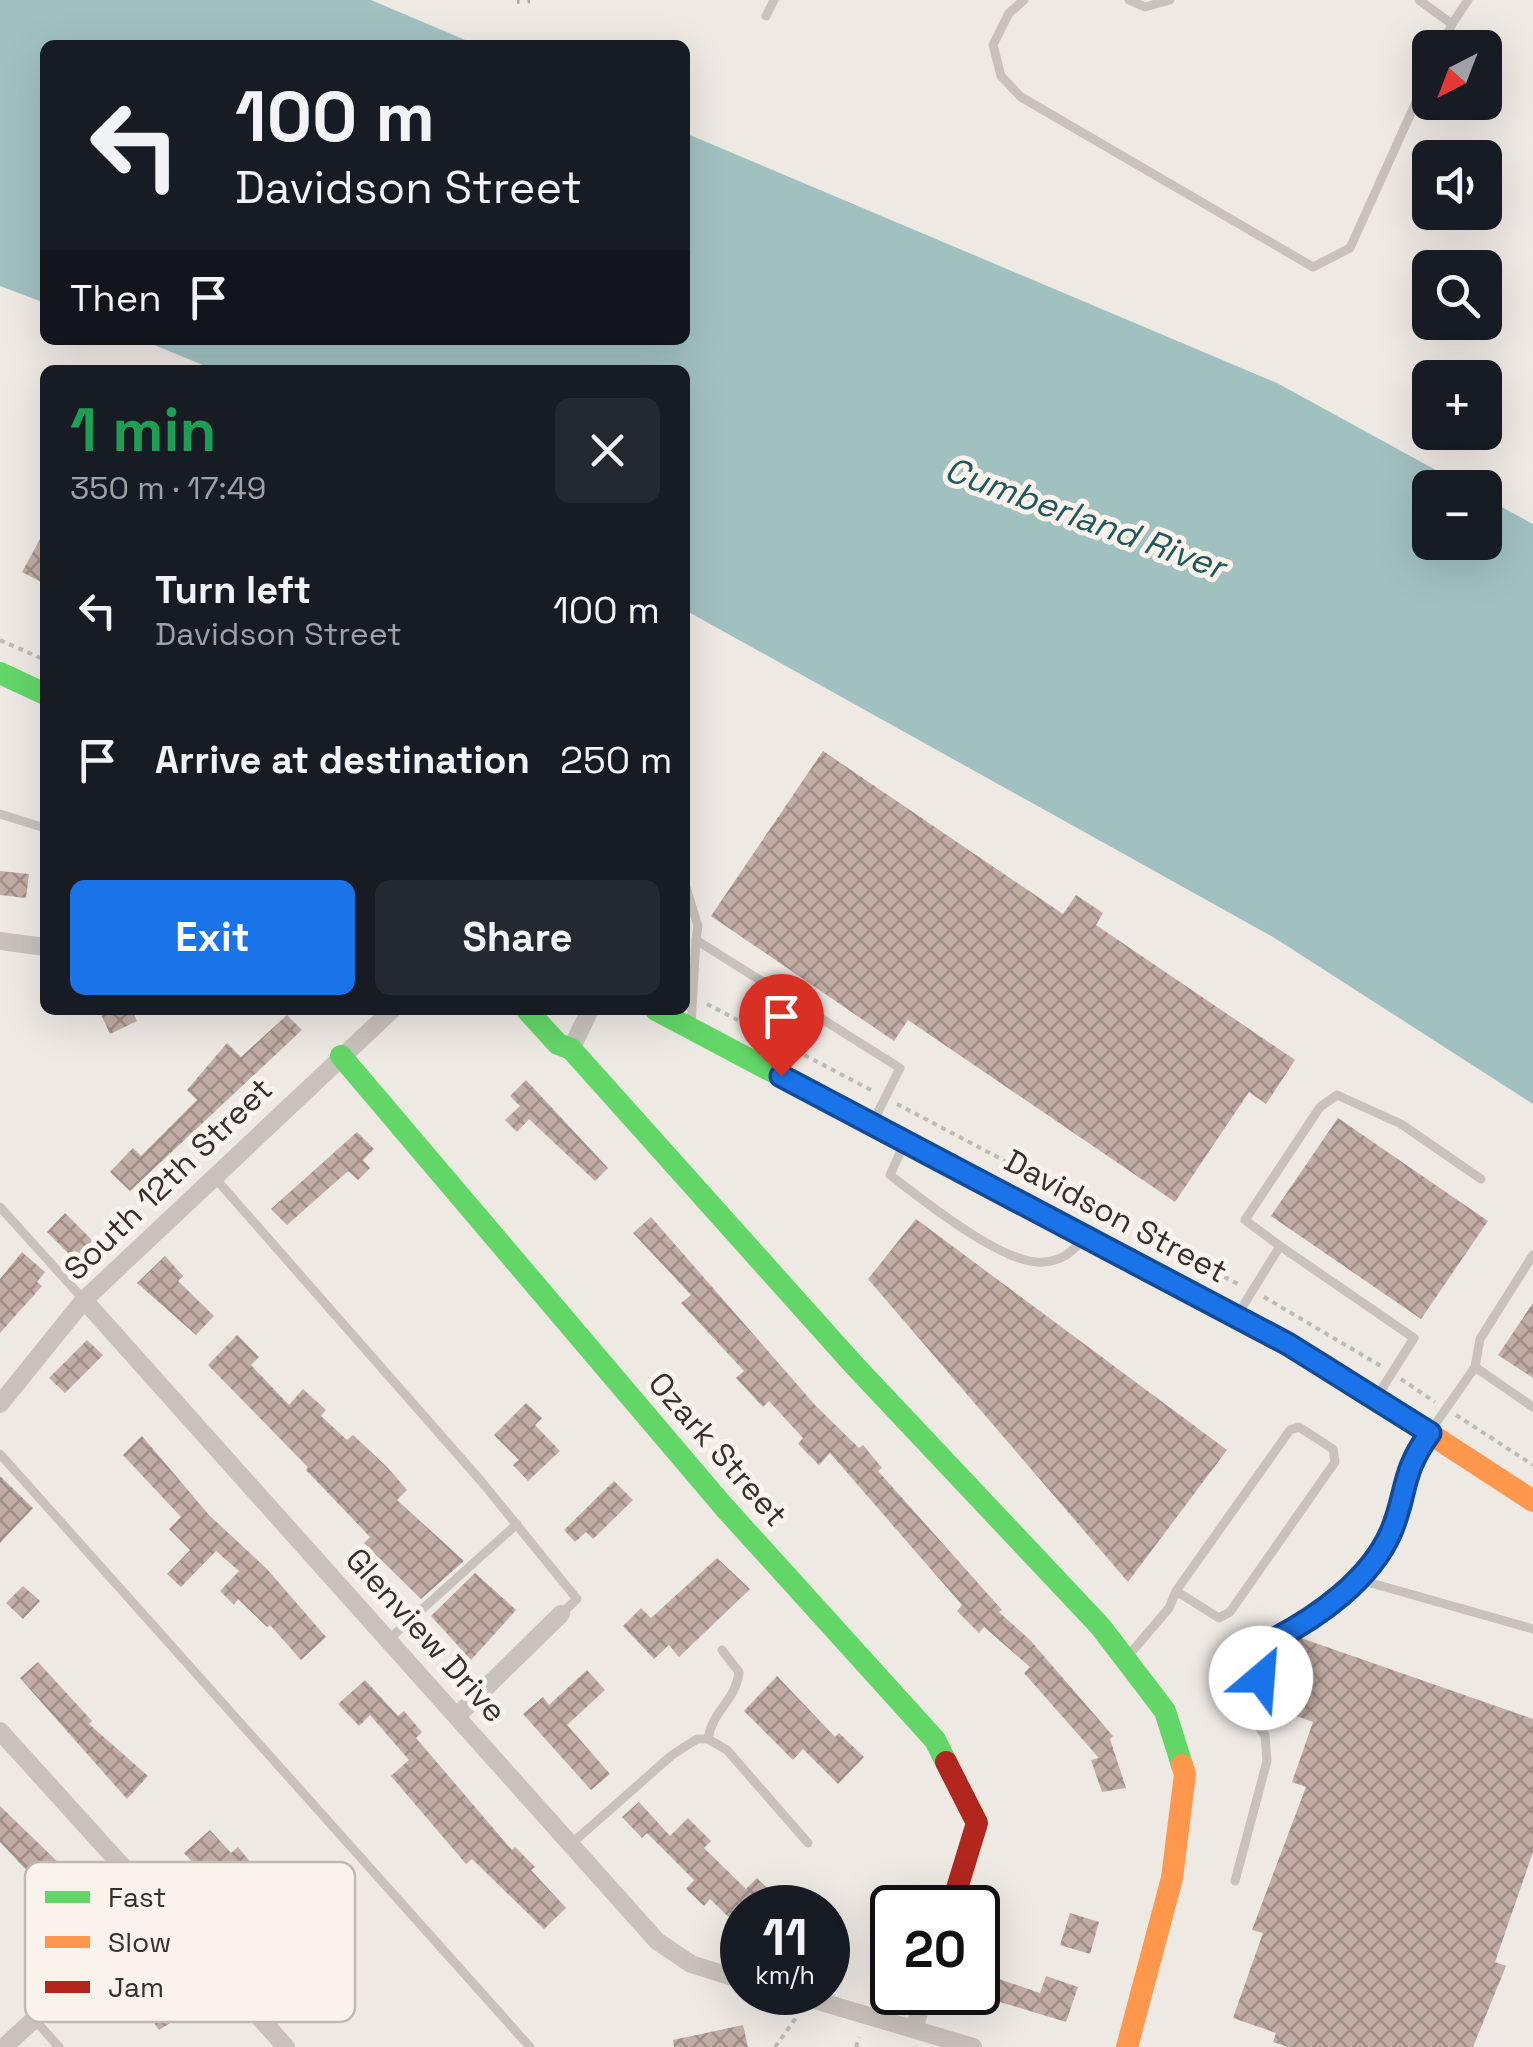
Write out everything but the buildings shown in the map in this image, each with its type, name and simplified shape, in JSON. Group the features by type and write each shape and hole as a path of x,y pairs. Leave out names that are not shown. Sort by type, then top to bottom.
{"street":[{"path":"0,673 40,692"},
{"path":"0,941 40,946"},
{"name":"South 12th Street","path":"0,1404 84,1300 386,1015"},
{"path":"532,1015 558,1044 571,1049 854,1365 1127,1658 1165,1710 1185,1774 1172,1878 1127,2047"},
{"path":"571,1049 588,1015"},
{"name":"Davidson Street","path":"665,1015 1237,1316 1376,1398 1533,1501"},
{"name":"Ozark Street","path":"341,1056 724,1507 935,1740 977,1823 958,1885"},
{"name":"Glenview Drive","path":"84,1300 674,1955 720,1972"},
{"path":"458,1716 561,1614"},
{"path":"0,1731 119,1862"},
{"path":"850,2009 974,2047"},
{"path":"914,2026 918,2015"},
{"path":"4,2047 31,2022"},
{"path":"263,2022 286,2047"}],"lane":[{"path":"766,16 774,0"},
{"path":"1024,0 1009,13 993,45 1001,76 1021,98 1313,267 1350,248 1412,111"},
{"path":"1129,0 1145,6 1170,0"},
{"path":"1420,0 1452,24"},
{"path":"1449,30 1468,0"},
{"path":"0,814 40,826"},
{"path":"690,900 698,926 691,1029"},
{"path":"696,940 900,1068 872,1124"},
{"path":"1376,1398 1414,1338 1246,1220 1320,1107 1337,1095 1401,1124 1481,1179"},
{"path":"905,1142 890,1175 987,1244 1039,1264 1064,1258 1086,1237"},
{"path":"213,1176 518,1524 577,1598 561,1614"},
{"path":"0,1206 84,1300"},
{"path":"1237,1316 1280,1246"},
{"path":"1236,1881 1267,1761 1265,1735 1248,1715 1273,1640 1306,1623 1357,1579 1390,1533 1409,1462 1475,1367 1480,1339 1533,1256"},
{"path":"1475,1367 1533,1407"},
{"path":"1127,1658 1168,1608 1176,1592 1290,1430 1299,1427 1333,1448 1335,1462 1230,1612 1219,1618 1176,1592"},
{"path":"0,1454 530,2047"},
{"path":"389,1639 518,1524"},
{"path":"1357,1579 1533,1629"},
{"path":"708,1738 712,1716 737,1686 739,1672 722,1650"},
{"path":"572,1844 672,1754 697,1739 708,1738 727,1750 808,1843"},
{"path":"37,2022 59,2047"}],"path":[{"path":"0,640 40,658"},
{"path":"693,996 1325,1329 1533,1465"},
{"path":"775,2047 796,2018"},
{"path":"856,2047 859,2037"}],"water":[{"path":"0,0 371,0 465,40 40,40 40,301 0,286"},
{"name":"Cumberland River","path":"690,135 1277,383 1436,470 1412,470 1412,560 1502,560 1502,507 1533,524 1533,1104 1273,937 690,613 690,365 203,365 154,345 690,345"}],"railway":[{"path":"517,1 534,0"}],"traffic: fast":[{"path":"0,673 40,692"},
{"path":"532,1015 558,1044 571,1049 854,1365 1100,1626 1165,1711 1182,1765"},
{"path":"665,1015 1198,1297"},
{"path":"341,1056 724,1507 935,1740 946,1762"}],"traffic: slow":[{"path":"1198,1297 1320,1362 1533,1501"},
{"path":"1127,2047 1172,1878 1185,1774 1182,1765"}],"traffic: jam":[{"path":"946,1762 977,1823 958,1885"}],"route":[{"path":"781,1076 1288,1344 1430,1433 1409,1462 1390,1533 1357,1579 1306,1623 1273,1640 1261,1678"}]}
